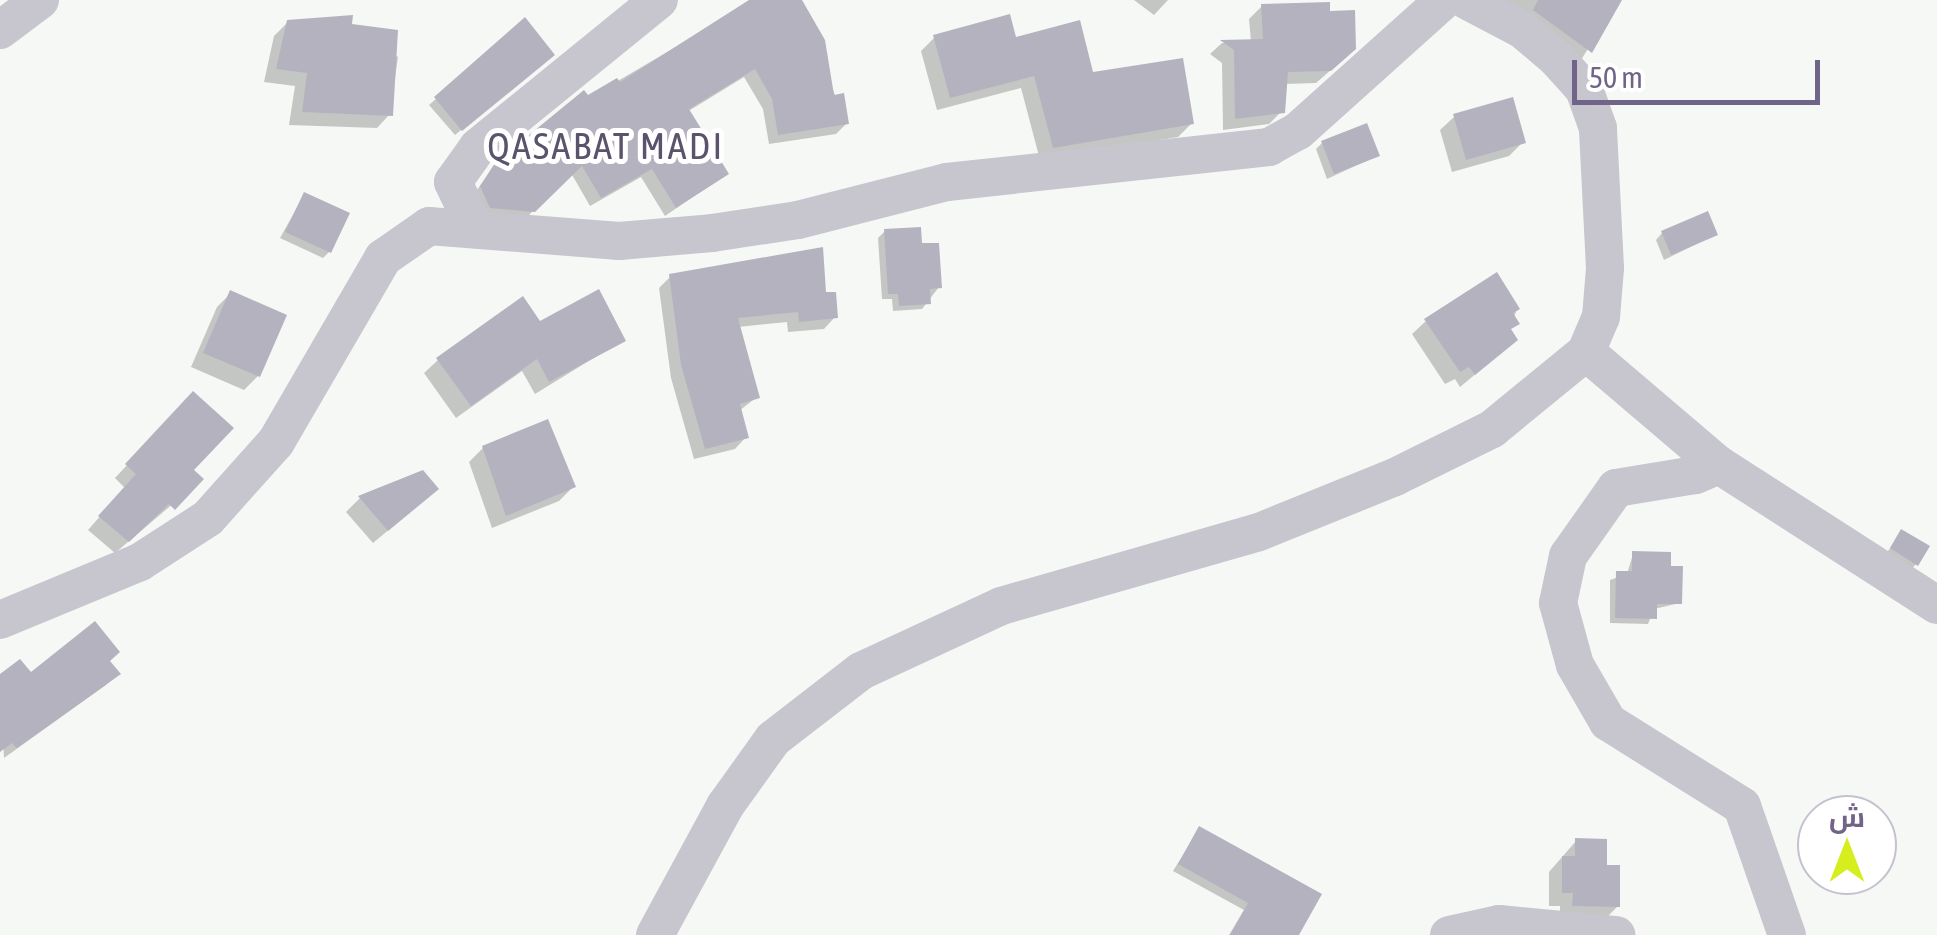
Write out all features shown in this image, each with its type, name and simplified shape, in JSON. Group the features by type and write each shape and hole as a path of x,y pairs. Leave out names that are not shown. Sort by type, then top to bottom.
{"street":[{"path":"0,30 40,0"},
{"path":"475,229 453,182 478,148 658,0"},
{"path":"0,620 126,569 208,518 276,442 383,258 400,240 430,226 618,241 712,233 798,220 948,182 1269,147 1298,131 1444,0"},
{"path":"655,935 724,806 773,739 860,672 1001,606 1260,532 1364,491 1492,429 1586,352 1601,317 1605,268 1598,128 1584,88 1556,58 1522,30 1466,0"},
{"path":"1586,352 1719,465 1937,604"},
{"path":"1719,465 1695,475 1616,488 1568,556 1558,602 1575,665 1608,722 1742,806 1787,935"},
{"path":"1448,935 1499,924 1616,935"}],"building":[{"path":"749,0 802,0 825,40 834,95 844,93 849,124 778,135 772,99 755,69 689,109 729,174 676,208 652,169 601,198 582,166 535,212 490,208 480,186 495,163 584,90 588,95 617,78 620,82"},
{"path":"1538,0 1622,0 1592,53 1533,10"},
{"path":"1330,2 1330,11 1355,10 1356,49 1331,71 1288,72 1285,113 1235,119 1234,50 1220,40 1263,39 1261,4"},
{"path":"1010,14 1016,37 1080,20 1093,72 1183,58 1194,124 1053,148 1034,76 950,98 933,35"},
{"path":"353,15 352,24 398,30 393,116 302,112 307,73 276,69 287,20"},
{"path":"525,17 555,55 462,131 434,97"},
{"path":"1513,97 1526,143 1466,160 1453,114"},
{"path":"1367,123 1380,156 1334,174 1321,141"},
{"path":"304,192 350,213 331,253 285,232"},
{"path":"1708,211 1718,235 1671,255 1661,231"},
{"path":"921,227 922,243 939,243 942,288 930,289 931,304 899,306 898,294 888,294 884,229"},
{"path":"823,247 826,292 836,292 838,318 799,322 798,312 738,318 760,398 740,404 749,438 705,449 681,365 669,274"},
{"path":"1497,272 1520,309 1513,313 1520,324 1511,329 1518,340 1475,375 1469,367 1460,372 1424,319"},
{"path":"599,289 626,341 549,382 537,359 471,406 436,358 523,296 540,321"},
{"path":"230,290 287,315 260,377 203,353"},
{"path":"193,391 234,428 194,470 204,479 175,510 169,504 129,542 98,516 136,474 125,464"},
{"path":"548,419 576,487 506,516 482,446"},
{"path":"423,470 439,489 388,531 358,496"},
{"path":"1901,529 1930,546 1918,566 1890,548"},
{"path":"1632,551 1671,552 1671,566 1683,566 1682,604 1657,604 1657,619 1615,618 1616,571 1632,571"},
{"path":"95,621 120,652 110,661 121,674 17,748 12,743 0,752 0,674 20,659 31,672"},
{"path":"1199,826 1322,894 1299,935 1230,935 1248,903 1178,864"},
{"path":"1575,838 1607,839 1607,865 1620,865 1620,907 1572,906 1573,893 1562,893 1562,856 1575,856"}],"district":[{"name":"QASABAT MADI","path":"606,146"}]}
